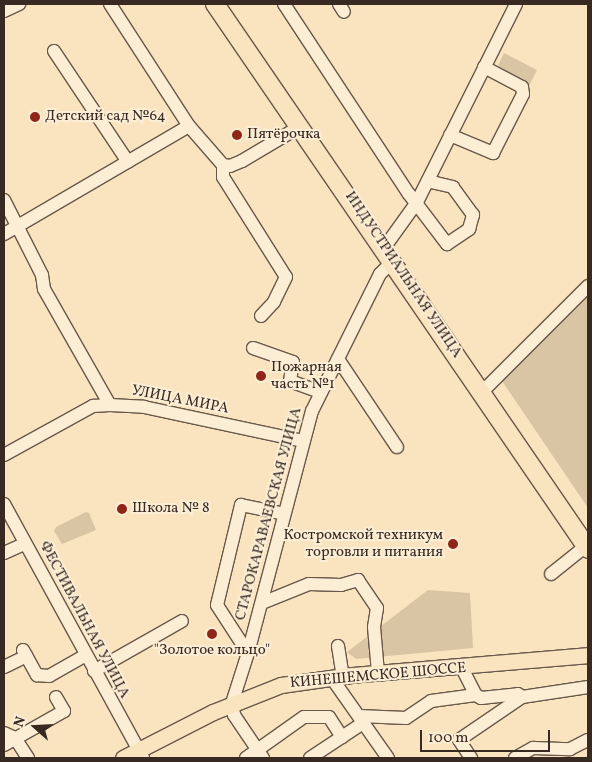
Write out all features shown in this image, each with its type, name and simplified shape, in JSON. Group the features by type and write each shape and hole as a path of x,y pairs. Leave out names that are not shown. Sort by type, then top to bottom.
{"highway":[{"name":"ИНДУСТРИАЛЬНАЯ УЛИЦА","path":"215,4 301,126 587,548"}],"main road":[{"name":"КИНЕШЕМСКОЕ ШОССЕ","path":"123,758 140,755 232,703 281,685 337,677 462,668 588,655"}],"street":[{"path":"4,11 19,4"},
{"path":"110,4 189,126 223,165 223,177 286,276 274,302 261,316"},
{"path":"284,4 336,85 445,244 469,228 473,215 455,189 428,180"},
{"name":"СТАРОКАРАВАЕВСКАЯ УЛИЦА","path":"232,703 262,603 302,441 321,392 380,274 388,254 417,202 516,4"},
{"path":"54,51 128,162"},
{"path":"450,135 481,150 493,153 523,94 522,87 484,67"},
{"path":"4,234 189,126"},
{"path":"223,165 242,161 301,126"},
{"path":"4,200 42,275 44,289 110,405"},
{"path":"482,392 588,286"},
{"path":"253,348 293,362 290,381 321,392"},
{"path":"338,359 397,447"},
{"name":"УЛИЦА МИРА","path":"4,455 93,406 110,405 144,407 302,441"},
{"name":"ФЕСТИВАЛЬНАЯ УЛИЦА","path":"4,504 84,656 140,755"},
{"path":"248,653 217,605 241,506 284,514"},
{"path":"4,553 24,544"},
{"path":"551,574 587,548"},
{"path":"262,603 310,584 341,585 358,580 377,608 374,627 378,674"},
{"path":"94,672 182,621"},
{"path":"338,646 337,677 361,719 388,758"},
{"path":"4,667 25,653 37,675 49,676 84,656"},
{"path":"462,668 476,694"},
{"path":"28,758 7,739 64,711 43,676"},
{"path":"471,758 459,740 522,697 588,687"},
{"path":"310,758 342,737 361,719 406,718 431,701 476,694 487,698 518,694 522,697"},
{"path":"232,703 234,715 261,754"},
{"path":"246,758 261,754 304,717 329,717 342,737"},
{"path":"516,758 533,748 570,749 588,740"}],"shaded area":[{"path":"504,53 537,70 529,86 504,73 505,70 498,66"},
{"path":"588,295 587,406 588,508 502,381"},
{"path":"86,512 89,513 96,530 62,544 54,531 56,527"},
{"path":"428,590 470,593 473,648 356,659 347,652"}],"place":[{"name":"Детский сад №64","path":"35,117"},
{"name":"Пятёрочка","path":"237,135"},
{"name":"Пожарная часть №1","path":"261,376"},
{"name":"Школа № 8","path":"122,509"},
{"name":"Костромской техникум торговли и питания","path":"453,544"},
{"name":"\"Золотое кольцо\"","path":"212,634"}]}
